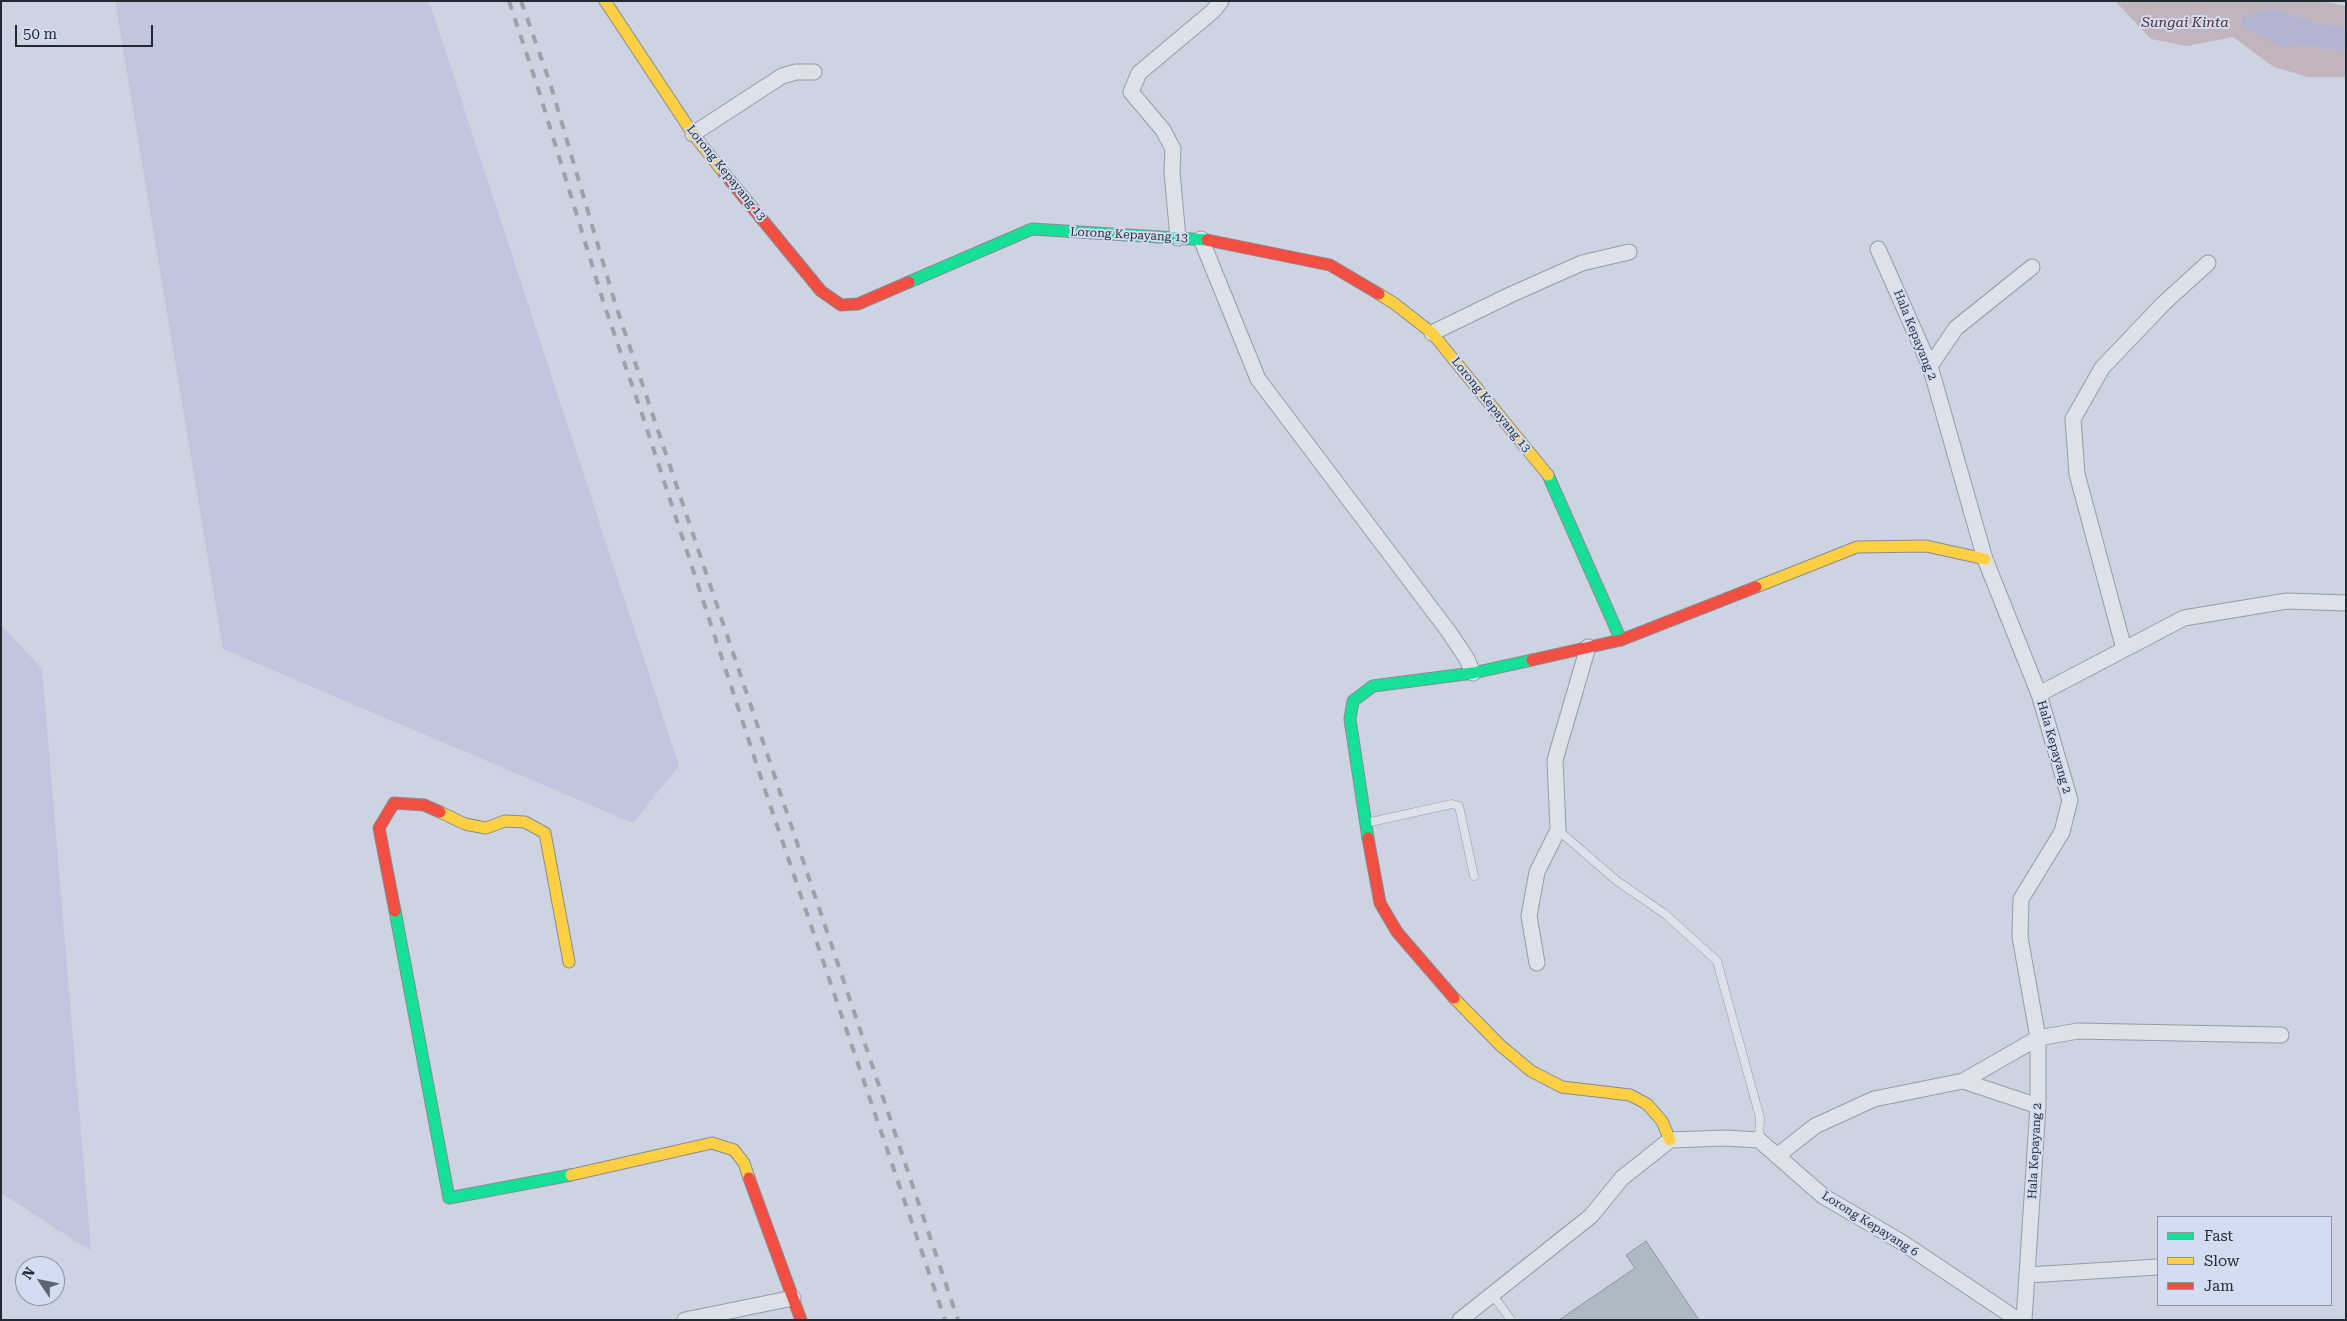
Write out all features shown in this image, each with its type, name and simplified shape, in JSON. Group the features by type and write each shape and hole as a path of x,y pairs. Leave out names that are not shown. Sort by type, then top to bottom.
{"street":[{"name":"Lorong Kepayang 13","path":"605,1 693,134 821,291 841,305 858,304 1032,229 1201,239 1330,264 1395,304 1432,333 1547,473 1621,640"},
{"path":"1178,238 1172,172 1173,149 1163,130 1132,92 1139,73 1213,12 1220,1"},
{"path":"693,134 782,76 796,72 814,72"},
{"path":"1201,239 1258,379 1450,632 1467,659 1473,673"},
{"name":"Hala Kepayang 2","path":"1878,249 1930,366 1985,559 2039,694 2070,800 2062,832 2021,899 2020,937 2038,1038 2038,1106 2024,1320"},
{"path":"1432,333 1510,295 1582,264 1629,252"},
{"path":"2124,650 2077,474 2073,420 2102,368 2164,303 2208,263"},
{"path":"1930,366 1956,328 2032,267"},
{"path":"1670,1140 1662,1121 1647,1104 1630,1095 1562,1087 1531,1071 1470,1016 1397,932 1380,903 1364,824 1350,719 1354,701 1373,686 1473,673 1621,640 1857,548 1926,546 1985,559"},
{"path":"2039,694 2184,618 2287,601 2346,604"},
{"path":"1537,963 1529,916 1537,872 1558,830 1555,760 1588,647"},
{"path":"569,962 545,833 526,822 505,822 486,828 465,824 424,805 394,803 379,828 449,1198 612,1167 712,1143 734,1150 744,1163 801,1320"},
{"path":"1777,1156 1815,1126 1874,1099 1963,1081 2038,1038 2078,1031 2281,1035"},
{"path":"1963,1081 2038,1106"},
{"path":"1460,1320 1591,1216 1622,1178 1670,1140 1725,1138 1759,1140"},
{"name":"Lorong Kepayang 6","path":"1759,1140 1824,1196 1903,1243 2018,1320"},
{"path":"2028,1275 2157,1267"},
{"path":"686,1320 793,1298"}],"lane":[{"path":"1364,824 1452,804 1459,806 1474,876"},
{"path":"1558,830 1617,881 1665,914 1717,961 1760,1118 1759,1140"},
{"path":"1492,1294 1511,1320"}],"shaded area":[{"path":"115,1 429,1 679,766 633,823 223,649"},
{"path":"2274,8 2319,23 2346,27 2346,52 2300,45 2283,48 2240,25 2242,16"},
{"path":"1,625 42,669 91,1251 1,1193"}],"water":[{"name":"Sungai Kinta","path":"2115,1 2320,1 2346,6 2346,27 2319,23 2274,8 2242,16 2240,25 2283,47 2300,45 2346,52 2346,77 2308,77 2274,67 2233,37 2187,46 2151,39"}],"building":[{"path":"1646,1241 1699,1320 1559,1320 1635,1268 1626,1255"}],"railway":[{"path":"509,1 537,85 604,304 765,790 945,1320"},
{"path":"521,1 550,83 615,303 958,1320"}],"traffic: fast":[{"path":"909,282 1032,229 1207,240"},
{"path":"1548,475 1621,640"},
{"path":"1368,838 1350,719 1353,701 1373,686 1473,673 1532,660"},
{"path":"395,911 449,1198 571,1175"}],"traffic: slow":[{"path":"605,1 693,134 724,173"},
{"path":"1379,294 1432,333 1548,475"},
{"path":"1756,587 1857,547 1926,546 1985,559"},
{"path":"440,812 465,824 486,828 505,821 525,822 545,833 569,962"},
{"path":"1454,998 1500,1045 1531,1071 1562,1087 1630,1095 1647,1104 1662,1121 1670,1140"},
{"path":"571,1175 712,1143 734,1150 744,1163 749,1178"}],"traffic: jam":[{"path":"724,173 821,291 841,305 858,304 909,282"},
{"path":"1207,240 1330,265 1379,294"},
{"path":"1532,660 1621,640 1756,587"},
{"path":"395,911 379,828 394,803 424,805 440,812"},
{"path":"1368,838 1380,903 1397,932 1454,998"},
{"path":"749,1178 801,1320"}]}
